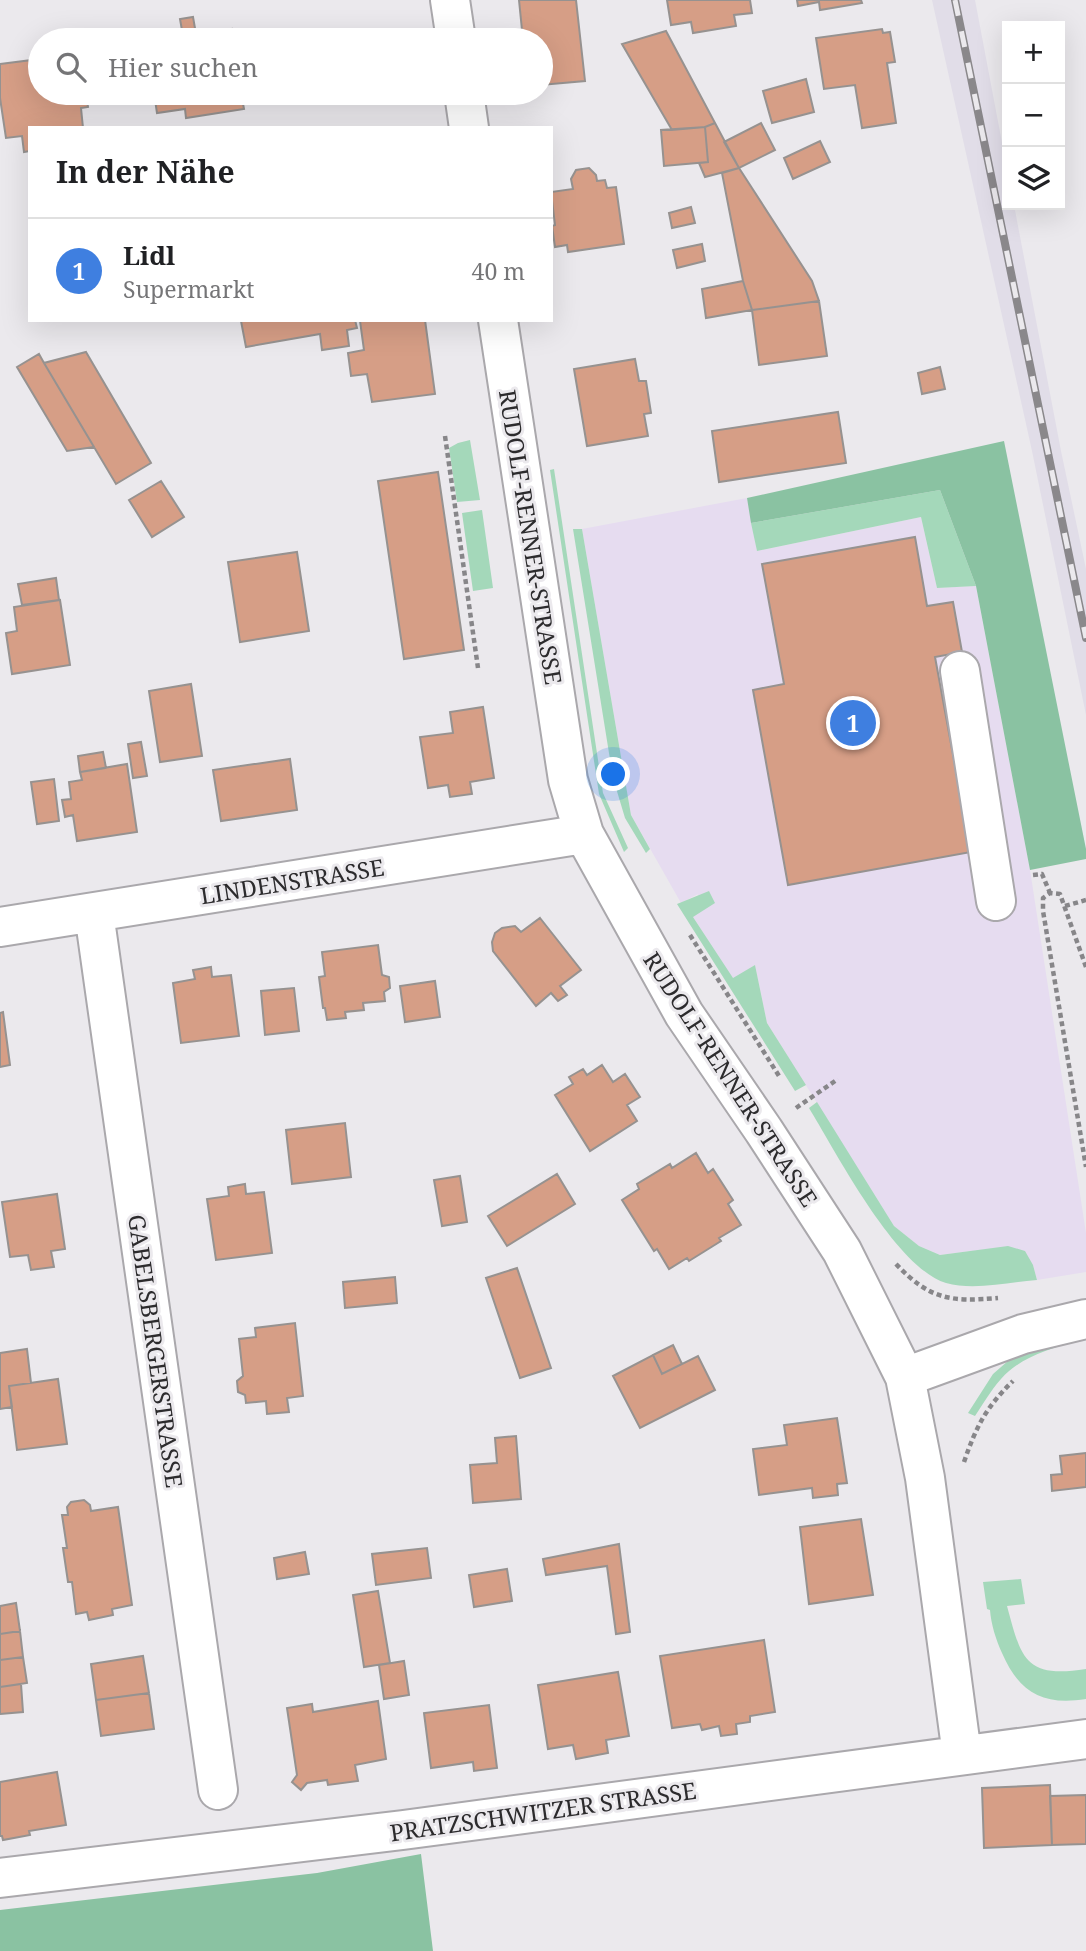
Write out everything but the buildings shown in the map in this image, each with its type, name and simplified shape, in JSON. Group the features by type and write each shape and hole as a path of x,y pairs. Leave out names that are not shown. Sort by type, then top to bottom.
{"street":[{"path":"450,0 454,28"},
{"path":"466,105 469,126"},
{"name":"RUDOLF-RENNER-STRASSE","path":"498,322 568,780 584,834 684,1014 842,1251 905,1377 925,1478 962,1755"},
{"path":"960,671 996,901"},
{"name":"LINDENSTRASSE","path":"0,927 584,834"},
{"name":"GABELSBERGERSTRASSE","path":"94,913 218,1790"},
{"path":"905,1377 1023,1334 1079,1320"},
{"name":"PRATZSCHWITZER STRASSE","path":"0,1878 403,1830 1086,1739"}],"path":[{"path":"445,436 478,668"},
{"path":"1086,967 1060,894 1050,893 1043,898 1086,1167"},
{"path":"1065,906 1086,900"},
{"path":"687,931 784,1084"},
{"path":"791,1095 798,1106 838,1079"},
{"path":"904,1272 923,1288 946,1298 1000,1298"},
{"path":"925,1478 960,1472 976,1426 994,1399 1017,1378"}],"shaded area":[{"path":"932,0 975,0 1002,143 1002,210 1015,210 1086,569 1086,715 1032,451"},
{"path":"747,498 757,551 921,517 937,588 976,586 1030,870 1086,1233 1086,1272 1037,1280 1033,1265 971,1251 940,1255 919,1246 894,1226 767,1023 755,965 733,979 693,917 698,894 681,903 631,815 582,529"}],"green space":[{"path":"470,440 480,500 457,502 449,448"},
{"path":"1004,441 1086,849 1086,859 1030,870 976,586 940,490 751,523 747,498"},
{"path":"554,469 603,793 628,848 624,852 599,794 550,470"},
{"path":"940,490 976,586 937,588 921,517 757,551 751,523"},
{"path":"482,510 493,588 473,591 462,513"},
{"path":"573,529 582,529 631,815 650,849 646,853 625,818 613,778"},
{"path":"709,891 715,903 693,917 733,978 755,965 767,1023 806,1085 795,1091 677,904"},
{"path":"817,1102 894,1226 919,1246 940,1255 1008,1246 1025,1251 1037,1280 968,1286 946,1283 927,1273 907,1256 888,1233 851,1180 809,1108"},
{"path":"1076,1341 1036,1355 1017,1365 997,1383 975,1416 968,1413 993,1374 1016,1354"},
{"path":"1021,1579 1025,1604 1007,1606 1022,1651 1037,1667 1049,1671 1086,1669 1086,1699 1070,1701 1045,1698 1024,1687 1009,1666 996,1637 990,1610 987,1609 983,1582"},
{"path":"421,1854 433,1951 0,1951 0,1910 317,1873"}],"railway":[{"path":"955,0 1086,638"}],"place":[{"name":"Lidl","path":"853,723"}]}
